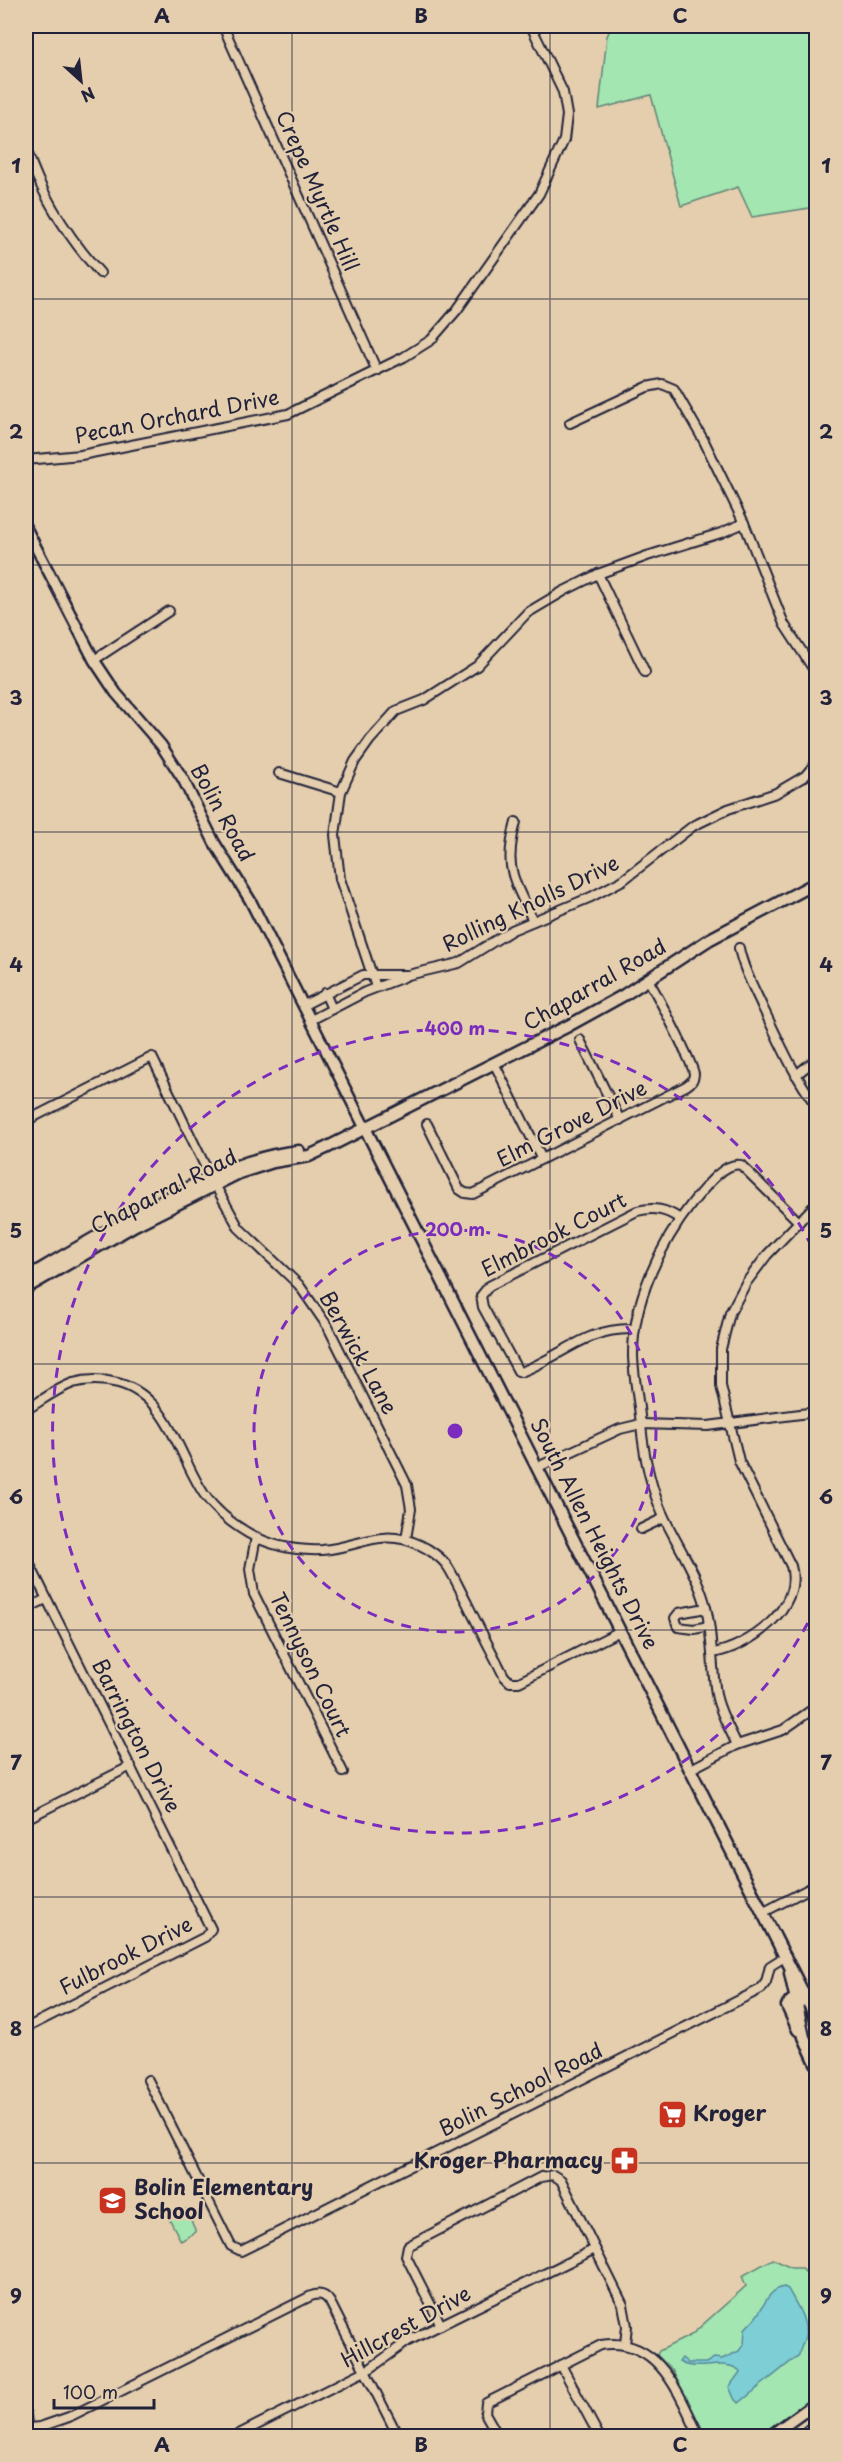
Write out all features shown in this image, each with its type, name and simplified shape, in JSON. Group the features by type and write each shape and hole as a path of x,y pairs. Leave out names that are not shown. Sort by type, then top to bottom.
{"main road":[{"name":"Chaparral Road","path":"26,1278 130,1218 213,1180 273,1162 309,1156 326,1148 568,1026 648,980 710,939 816,883"},
{"name":"South Allen Heights Drive","path":"365,1128 692,1769 816,2018"},
{"name":"Chaparral Road","path":"26,1288 213,1180"},
{"name":"South Allen Heights Drive","path":"786,1957 804,2037 816,2063"},
{"path":"796,2001 805,2006 816,2026"},
{"path":"771,2436 816,2403"},
{"path":"803,2436 816,2425"}],"street":[{"name":"Crepe Myrtle Hill","path":"223,26 377,371"},
{"name":"Pecan Orchard Drive","path":"26,460 81,455 280,416 305,407 423,346 442,329 539,194 564,140 567,123 565,100 553,67 531,26"},
{"path":"26,148 52,206 100,273"},
{"path":"570,423 647,387 662,384 669,386 678,396 704,441 744,523 784,624 816,673"},
{"path":"376,987 339,873 335,835 341,792 361,751 396,711 424,700 477,666 527,613 598,574 744,523"},
{"name":"Bolin Road","path":"26,528 94,660 111,686 154,735 176,767 214,842 250,900 365,1128"},
{"path":"598,574 645,672"},
{"path":"94,660 169,611"},
{"name":"Rolling Knolls Drive","path":"311,1020 376,987 408,975 459,963 498,938 532,921 591,897 623,880 693,826 728,809 776,793 805,776 816,763"},
{"path":"279,773 341,792"},
{"path":"516,822 511,840 510,866 532,921"},
{"path":"739,948 742,963 796,1075 816,1105"},
{"name":"Rolling Knolls Drive","path":"303,1005 363,975 408,975"},
{"name":"Elm Grove Drive","path":"427,1124 459,1188 465,1193 477,1193 686,1086 693,1080 694,1071 670,1024 664,1006 648,980"},
{"path":"325,993 332,1009"},
{"path":"580,1040 620,1120"},
{"name":"Berwick Lane","path":"26,1121 152,1057 213,1180 244,1234 299,1285 332,1334 407,1485 411,1509 406,1539"},
{"path":"796,1075 816,1059"},
{"path":"494,1063 542,1159"},
{"path":"737,1745 717,1700 706,1608 694,1576 664,1518 647,1464 635,1388 633,1355 635,1329 656,1263 680,1219 710,1182 732,1165 738,1164 800,1222"},
{"path":"713,1653 737,1647 759,1632 790,1599 794,1581 791,1566 740,1461 721,1386 721,1349 730,1313 746,1283 767,1255 816,1204"},
{"name":"Elmbrook Court","path":"635,1329 597,1333 525,1370 518,1371 483,1306 481,1296 489,1286 637,1211 658,1209 667,1211 680,1219"},
{"path":"26,1410 63,1388 78,1382 103,1380 134,1389 160,1412 212,1504 234,1524 256,1537 279,1545 308,1550 338,1548 380,1537 406,1539 428,1549 447,1566 506,1679 510,1682 519,1682 620,1630"},
{"path":"538,1467 620,1428 641,1424 708,1426 816,1412"},
{"path":"641,1529 664,1518"},
{"name":"Tennyson Court","path":"256,1537 250,1569 254,1594 343,1772"},
{"name":"Barrington Drive","path":"26,1557 210,1925 211,1932"},
{"path":"26,1609 46,1599"},
{"path":"706,1608 679,1613 675,1618 675,1623 678,1628 684,1629 709,1626"},
{"path":"692,1769 737,1745 783,1730 816,1707"},
{"path":"26,1819 131,1766"},
{"path":"764,1912 816,1885"},
{"name":"Fulbrook Drive","path":"26,2028 211,1932"},
{"name":"Bolin School Road","path":"148,2080 231,2246 241,2251 761,1989 766,1982 770,1966 786,1957"},
{"path":"441,2325 406,2256 406,2249 413,2242 541,2177 553,2175 561,2180 623,2305 627,2326 625,2344"},
{"name":"Hillcrest Drive","path":"235,2436 365,2371 408,2341 595,2249"},
{"path":"26,2414 28,2432 69,2417 311,2295 320,2294 330,2302 398,2436"},
{"path":"498,2436 484,2410 486,2403 492,2398 601,2345 625,2344 658,2362 673,2384 699,2436"},
{"path":"561,2365 599,2436"}],"green space":[{"path":"612,26 816,26 816,207 752,217 738,187 681,206 651,95 599,109 607,36"},
{"path":"186,2209 196,2232 181,2241 169,2218"},
{"path":"773,2259 791,2268 802,2268 805,2272 816,2266 816,2394 761,2436 706,2436 672,2370 657,2355 659,2351 691,2335 746,2286 742,2276"}],"water":[{"path":"784,2287 788,2289 805,2324 805,2336 799,2355 739,2403 735,2400 729,2387 740,2372 739,2370 725,2365 694,2366 679,2362 682,2358 688,2363 706,2363 714,2358 722,2359 739,2351 744,2344 745,2329 770,2295"}],"place":[{"name":"Kroger","path":"672,2114"},
{"name":"Kroger Pharmacy","path":"624,2161"},
{"name":"Bolin Elementary School","path":"113,2200"}]}
